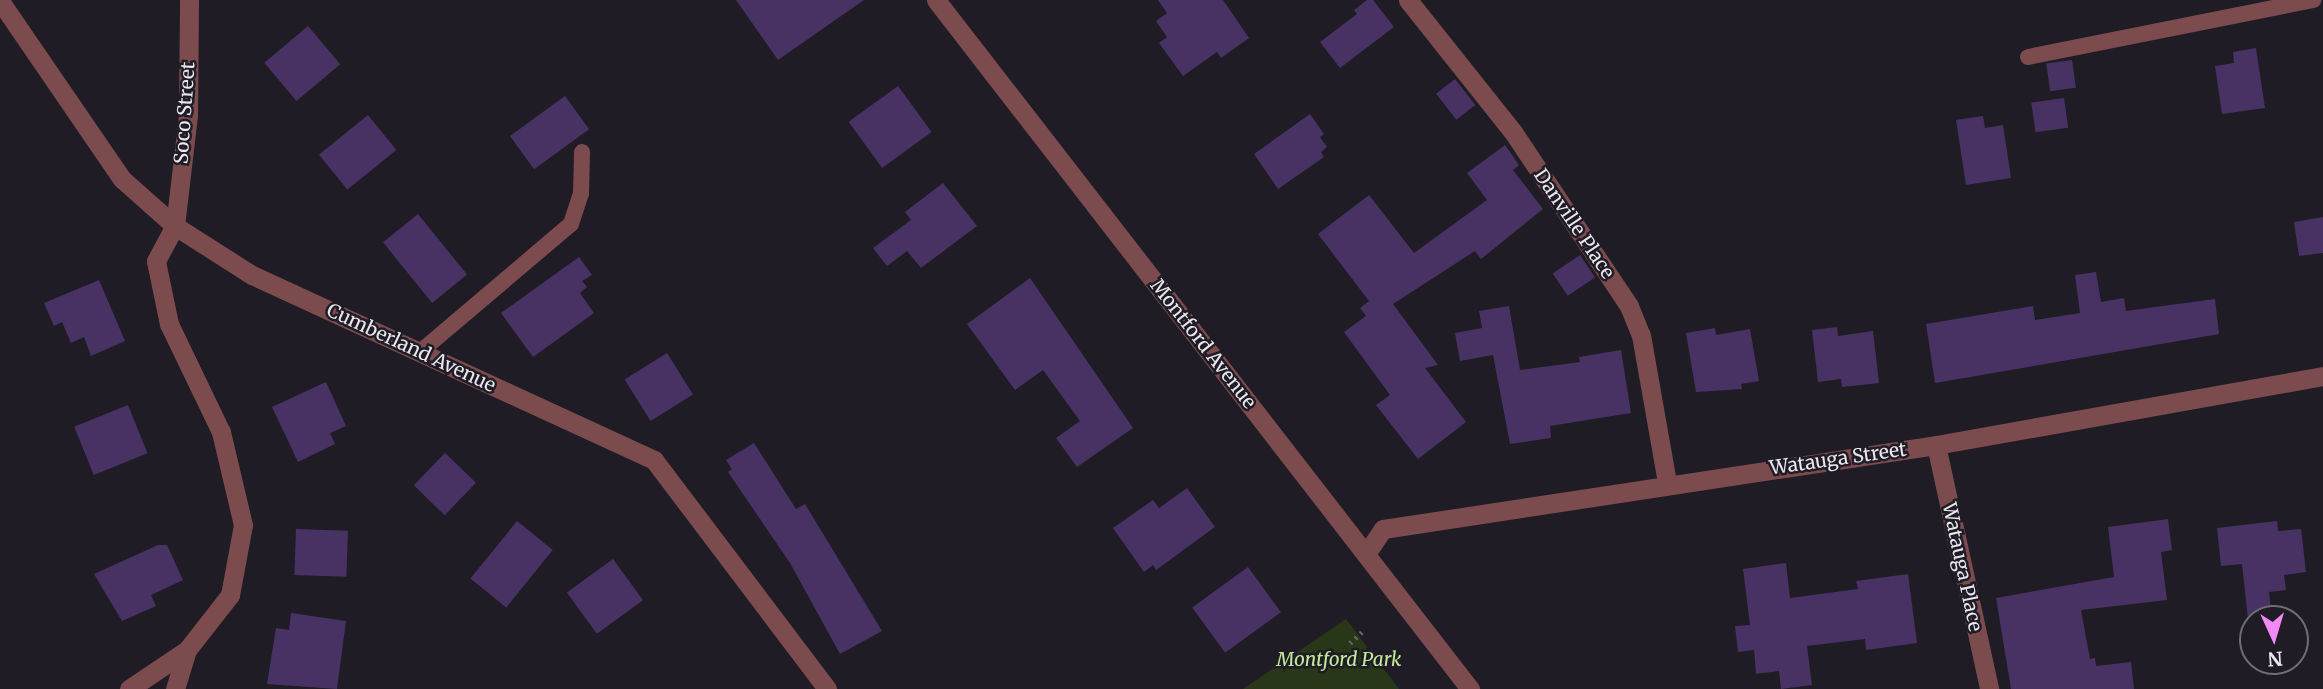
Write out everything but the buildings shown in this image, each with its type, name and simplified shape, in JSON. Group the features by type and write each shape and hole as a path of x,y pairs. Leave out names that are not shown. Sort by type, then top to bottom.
{"street":[{"name":"Soco Street","path":"187,650 230,596 243,525 222,432 169,324 156,261 174,226 188,116 189,0"},
{"name":"Montford Avenue","path":"936,0 1470,689"},
{"name":"Danville Place","path":"1408,0 1513,132 1629,306 1641,335 1667,482"},
{"name":"Cumberland Avenue","path":"0,1 122,179 174,226 252,275 654,460 827,689"},
{"name":"Watauga Street","path":"1366,554 1383,529 1667,482 1936,445 2323,376"},
{"name":"Watauga Place","path":"1936,445 1989,689"},
{"path":"129,689 187,650"},
{"path":"175,689 187,650"}],"lane":[{"path":"2028,57 2313,0"},
{"path":"420,352 570,224 581,194 582,152"}],"path":[{"path":"1350,643 1362,632"}],"green space":[{"name":"Montford Park","path":"1346,619 1399,689 1243,689"}]}
